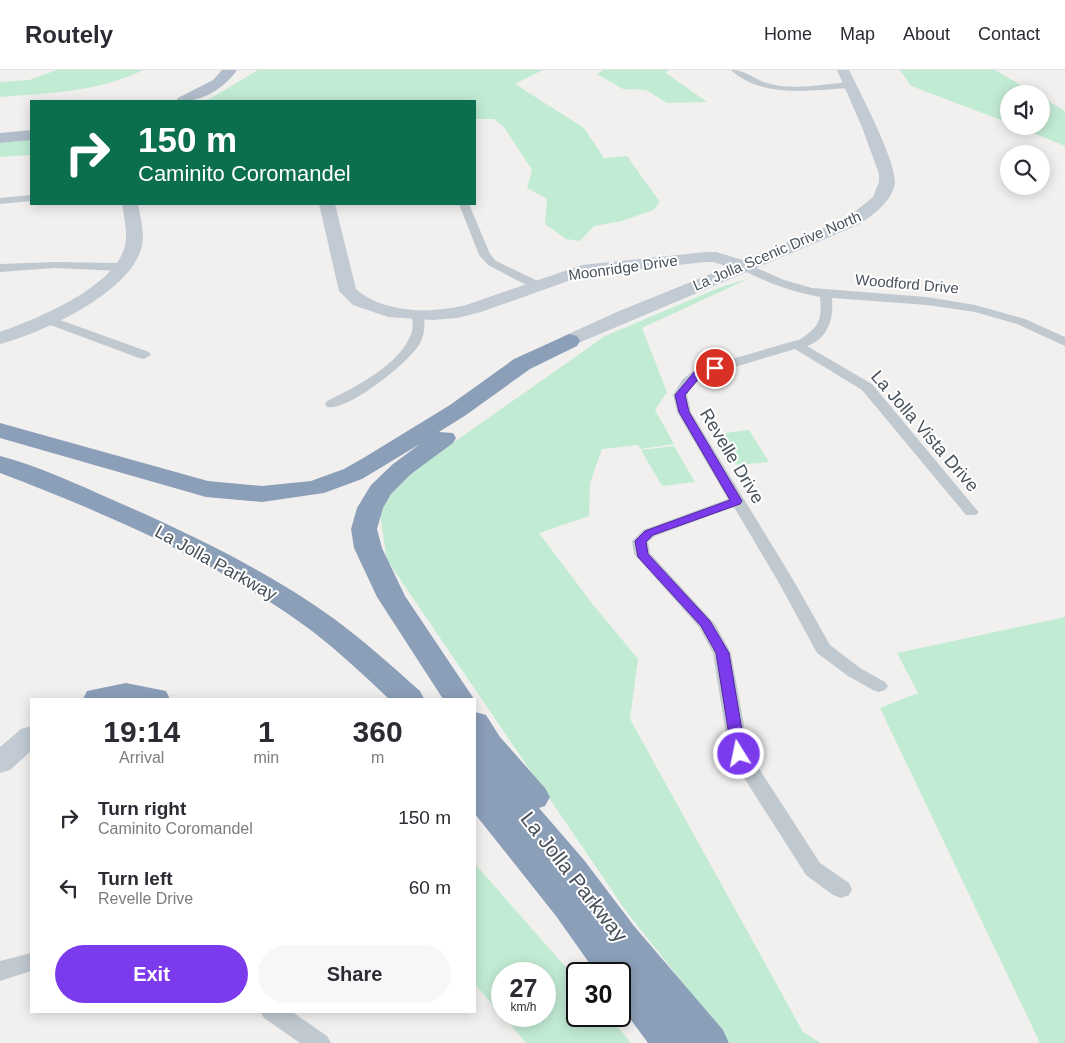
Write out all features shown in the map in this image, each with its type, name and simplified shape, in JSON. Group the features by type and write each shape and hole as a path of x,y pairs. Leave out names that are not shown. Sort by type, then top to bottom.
{"highway":[{"path":"0,430 206,489 262,494 315,488 353,474 374,462 458,410 522,364 570,341"},
{"path":"458,698 391,597 368,548 364,530 370,508 380,490 402,469 570,341"},
{"name":"La Jolla Parkway","path":"0,464 108,507 193,547 249,579 311,617 366,660 408,698"},
{"name":"La Jolla Parkway","path":"0,477 111,522 199,566 269,610 354,673 381,698"},
{"path":"104,698 126,694 152,698"},
{"path":"476,725 489,745 528,790 591,874 620,962"},
{"name":"La Jolla Parkway","path":"476,760 522,811 570,870 620,962"},
{"name":"La Jolla Parkway","path":"476,791 569,906 620,962"},
{"name":"La Jolla Parkway","path":"631,972 709,1043"},
{"name":"La Jolla Parkway","path":"631,979 671,1043"}],"main road":[{"path":"185,100 218,83 230,70"},
{"path":"200,100 228,85 242,70"},
{"path":"0,134 30,131"},
{"path":"0,138 30,135"}],"street":[{"path":"735,70 764,84 786,89 850,85"},
{"name":"La Jolla Scenic Drive North","path":"570,341 593,329 852,222 869,211 882,196 888,180 843,70"},
{"path":"0,201 30,198"},
{"path":"0,338 49,320 78,304 110,280 131,253 135,238 130,205"},
{"name":"Moonridge Drive","path":"327,205 348,291 359,301 388,312 418,315 457,313 582,270 706,257 716,257 744,266"},
{"path":"464,205 485,255 492,263 536,285"},
{"path":"0,268 55,265 120,267"},
{"name":"Woodford Drive","path":"744,266 767,278 790,286 826,294 931,300 979,308 1022,321 1065,342"},
{"name":"Revelle Drive","path":"826,294 828,317 821,332 798,346 699,373 680,395 684,412 824,649 854,672 879,686"},
{"path":"332,404 358,391 392,367 412,345 419,333 418,315"},
{"path":"49,320 144,355"},
{"name":"La Jolla Vista Drive","path":"798,346 866,387 971,512"},
{"path":"736,501 649,533 640,541 642,554 706,624 722,653 739,754 814,869 841,889"},
{"path":"0,763 30,737"},
{"path":"0,971 30,962"},
{"path":"275,1013 319,1043"}],"green space":[{"path":"57,70 143,70 109,83 91,87 0,97 0,82 29,80"},
{"path":"258,70 543,70 515,84 584,128 604,158 627,156 660,202 653,210 622,221 594,226 580,241 566,239 545,224 547,199 527,188 532,170 504,127 494,119 476,119 476,100 208,100"},
{"path":"603,70 668,70 666,73 707,102 667,103 646,90 623,89 597,74"},
{"path":"900,70 995,70 1021,85 1000,85 1000,120 911,86"},
{"path":"1050,102 1065,111 1065,146 1038,135 1050,135"},
{"path":"30,139 30,155 0,157 0,143"},
{"path":"750,278 642,328 667,392 655,410 674,444 640,449 638,445 602,449 590,483 589,516 539,533 591,602 638,659 630,719 803,1032 821,1043 730,1043 626,911 387,560 380,514 396,483 605,336 721,287"},
{"path":"749,430 769,462 737,465 718,434"},
{"path":"674,446 695,482 662,486 641,450"},
{"path":"1065,617 1065,1043 1037,1043 1039,1041 880,708 918,693 897,653"},
{"path":"476,865 566,967 566,1027 618,1027 631,1043 526,1043 512,1027 556,1027 556,962 491,962 491,1003 476,985"}],"route":[{"path":"715,368 699,373 688,383 680,395 684,412 736,501 649,533 640,541 642,554 706,624 722,653 739,754"}]}
